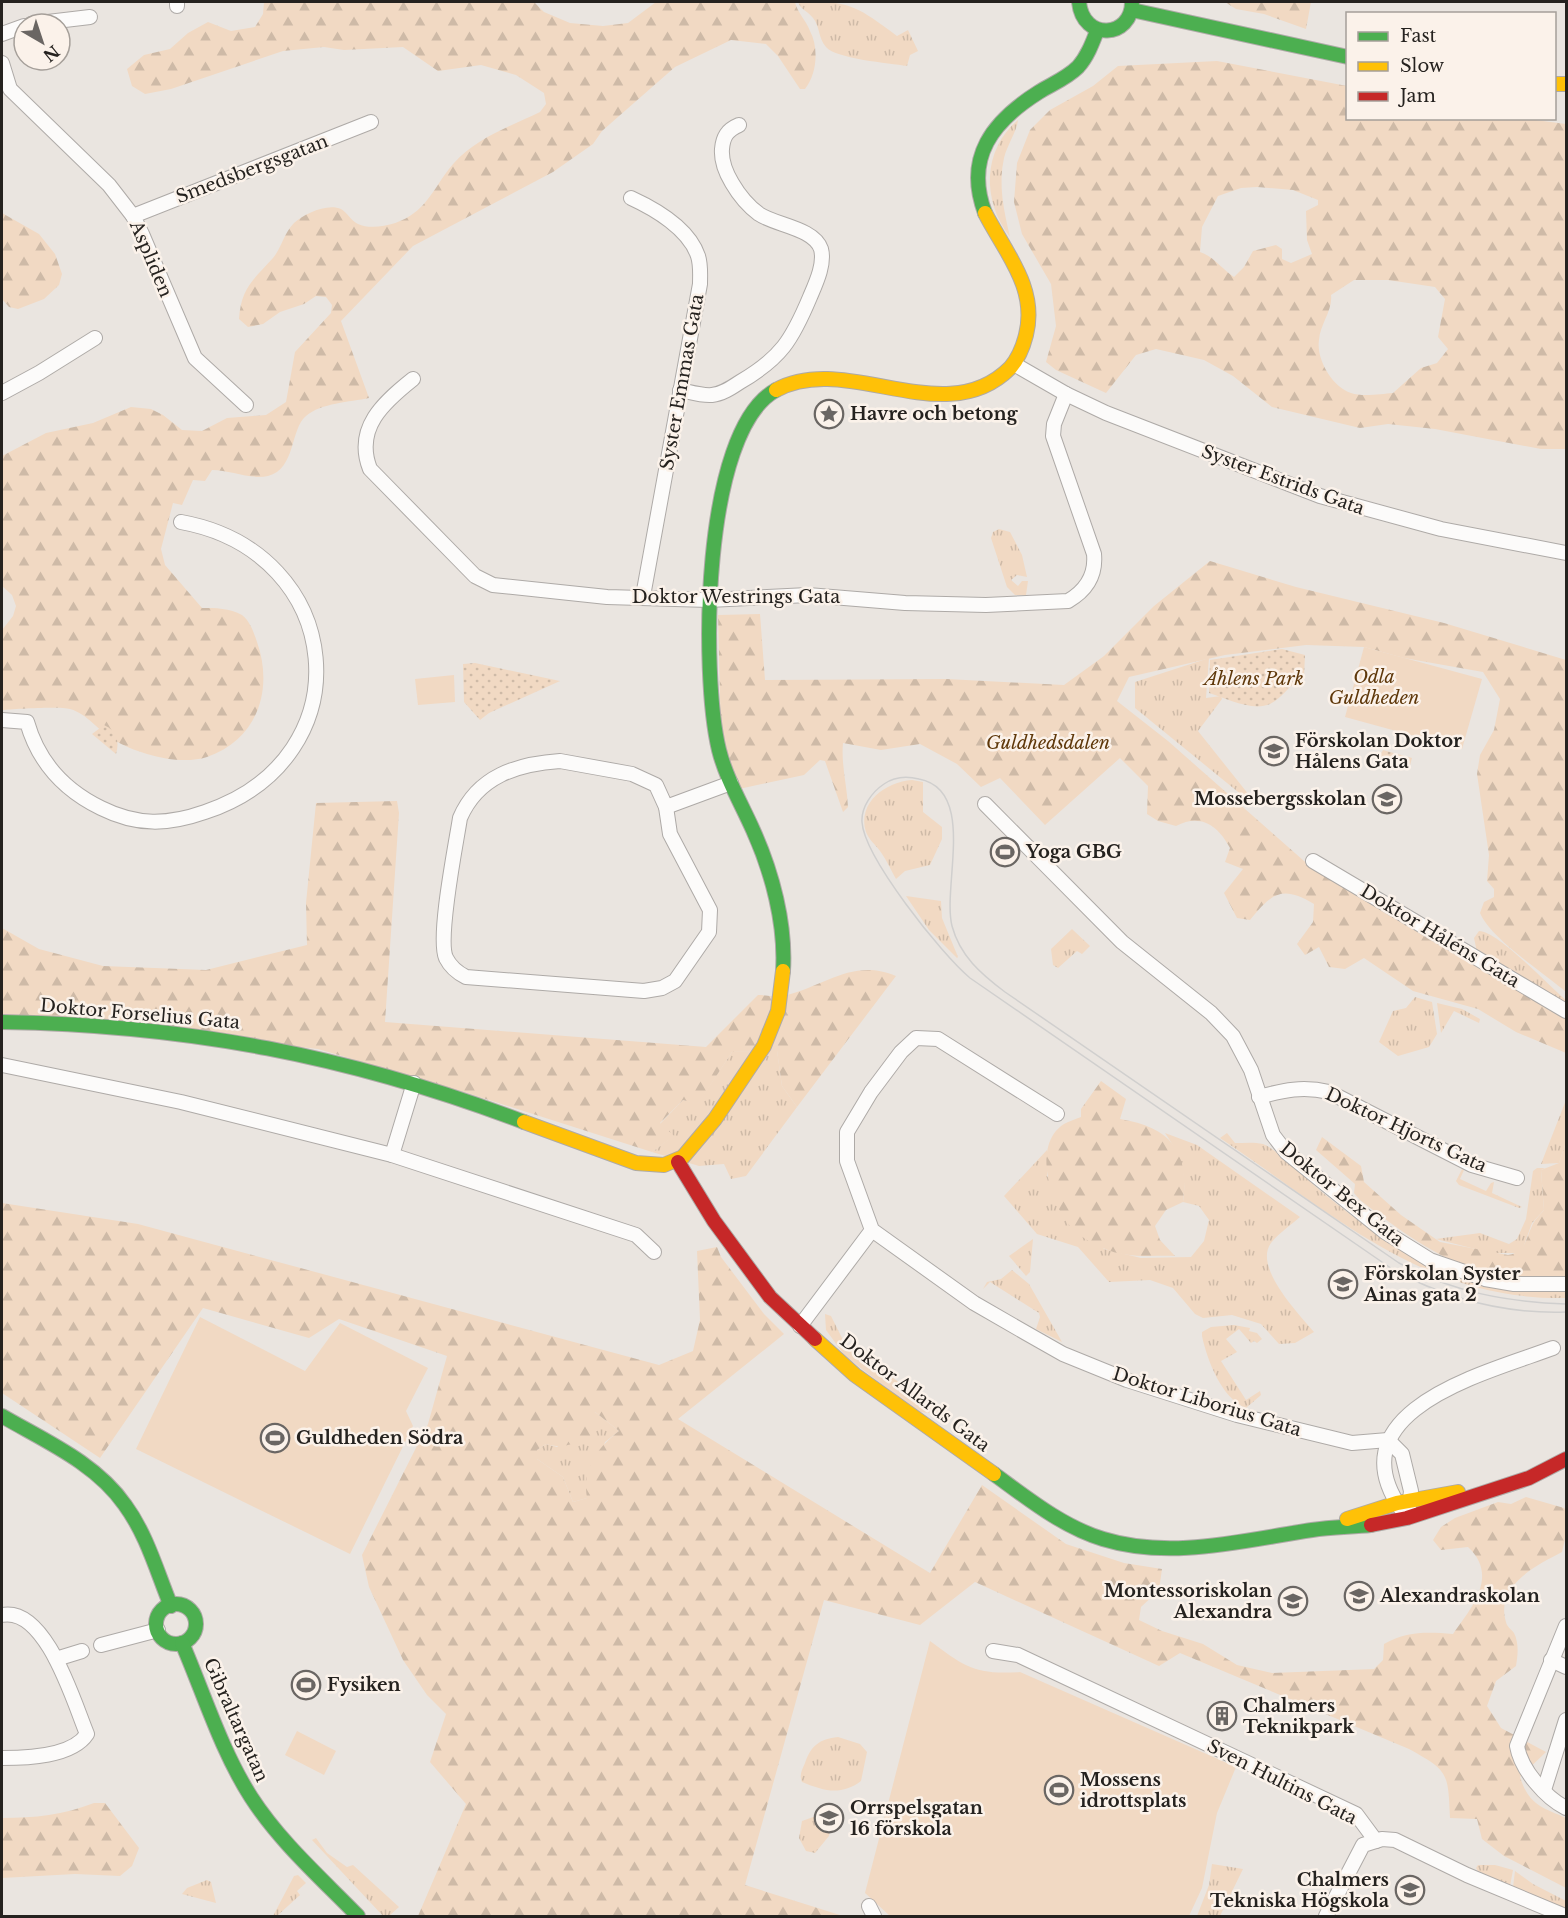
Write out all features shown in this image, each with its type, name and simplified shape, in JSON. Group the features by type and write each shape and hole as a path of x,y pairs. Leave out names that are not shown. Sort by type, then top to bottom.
{"street":[{"path":"1079,2 1081,16 1097,31 1112,31 1119,28 1125,23 1132,6 1346,57"},
{"path":"72,18 90,16"},
{"path":"678,1162 695,1146 758,1057 769,1035 782,993 784,967 778,908 757,839 731,783 719,750 713,709 709,600 717,528 739,433 753,410 772,392 799,380 827,377 906,393 945,394 991,381 1014,364 1026,337 1031,312 1030,296 1024,278 992,227 982,205 977,188 981,151 991,131 1011,111 1080,65 1097,31"},
{"name":"Aspliden","path":"2,63 10,89 109,185 133,216 195,358 246,405"},
{"name":"Smedsbergsgatan","path":"133,216 371,122"},
{"path":"680,390 705,395 719,394 769,365 791,337 801,318 816,283 822,261 820,248 808,234 760,214 736,191 721,157 723,140 727,132 739,125"},
{"name":"Syster Emmas Gata","path":"631,198 667,219 681,231 698,254 700,284 643,596"},
{"path":"2,393 95,338"},
{"name":"Syster Estrids Gata","path":"1014,364 1066,394 1169,438 1320,496 1441,529 1566,553"},
{"name":"Doktor Westrings Gata","path":"413,379 387,399 375,414 367,436 366,458 370,469 475,576 493,585 607,597 643,596 709,600 808,595 905,603 986,605 1068,601 1077,596 1093,575 1095,567 1094,554 1053,436 1066,394"},
{"path":"2,720 27,722 32,740 49,767 82,799 115,816 137,822 168,822 223,806 245,796 274,771 301,737 314,693 317,669 314,642 308,624 292,589 263,556 223,532 181,522"},
{"path":"560,761 633,774 647,779 661,792 666,807 670,834 710,910 709,932 675,981 662,988 644,991 466,977 458,973 446,958 443,937 460,818 465,805 481,785 497,775 519,767 560,761"},
{"path":"666,807 731,783"},
{"name":"Doktor Bex Gata","path":"985,804 1122,942 1220,1022 1233,1036 1251,1070 1278,1145 1406,1246 1430,1260 1485,1279 1537,1286 1566,1284"},
{"name":"Doktor Håléns Gata","path":"1313,861 1566,1011"},
{"name":"Doktor Forselius Gata","path":"2,1022 172,1031 243,1040 327,1058 414,1083 636,1163 659,1166 678,1162"},
{"path":"800,1326 872,1230 847,1161 847,1132 871,1092 901,1052 916,1038 938,1039 1057,1114"},
{"path":"2,1065 181,1101 392,1155 636,1235 654,1252"},
{"path":"392,1155 414,1083"},
{"name":"Doktor Hjorts Gata","path":"1259,1097 1288,1089 1308,1087 1329,1092 1472,1165 1517,1178"},
{"name":"Doktor Allards Gata","path":"678,1162 714,1221 757,1280 800,1326 855,1375 1047,1512 1102,1539 1140,1547 1191,1548 1316,1529 1377,1525 1407,1518 1528,1478 1566,1459"},
{"name":"Doktor Liborius Gata","path":"872,1230 974,1303 1064,1353 1127,1380 1237,1415 1352,1443 1388,1440"},
{"path":"1403,1502 1386,1472 1384,1458 1388,1440 1414,1408 1433,1396 1479,1375 1553,1348"},
{"path":"2,1416 85,1466 119,1496 137,1524 171,1606 160,1614 158,1630 101,1645"},
{"path":"1388,1440 1402,1454 1403,1502 1407,1518"},
{"name":"Doktor Allards Gata","path":"1316,1529 1403,1502 1494,1488"},
{"name":"Gibraltargatan","path":"158,1630 167,1642 182,1643 194,1634 195,1619 186,1607 171,1606"},
{"path":"2,1615 15,1615 24,1620 48,1645 87,1734 82,1741 62,1750 30,1757 2,1758"},
{"path":"1566,1626 1517,1746 1526,1766 1544,1790 1554,1802 1566,1808"},
{"name":"Gibraltargatan","path":"182,1643 229,1757 252,1800 284,1840 358,1917"},
{"path":"56,1659 82,1651"},
{"name":"Sven Hultins Gata","path":"993,1651 1018,1655 1356,1814 1376,1840"},
{"path":"1551,1660 1566,1667"},
{"path":"1544,1790 1566,1720"},
{"path":"1326,1917 1364,1845 1376,1840 1395,1840 1477,1880 1565,1917"}],"green space":[{"path":"264,2 534,2 544,12 570,23 603,26 628,23 656,2 795,2 813,38 816,53 809,83 805,89 800,89 778,56 766,44 731,40 675,67 602,131 593,144 553,172 413,246 341,321 369,398 320,408 306,416 297,430 284,466 277,472 268,476 255,477 212,470 205,481 193,480 182,505 173,503 161,549 165,565 202,608 227,610 245,618 251,627 262,660 262,695 249,726 238,739 224,749 207,757 172,759 147,754 124,745 70,709 2,710 2,630 13,616 16,606 12,595 2,586 2,456 46,433 93,423 131,407 151,409 182,430 202,431 227,418 266,415 286,402 295,352 331,313 332,305 326,297 316,296 304,304 280,312 263,324 248,327 239,319 242,299 249,285 276,254 294,223 310,213 329,207 341,209 356,223 364,226 387,225 402,220 420,208 463,154 494,133 540,112 546,104 544,93 516,75 481,65 438,71 403,47 344,50 324,47 283,51 171,89 145,94 132,86 127,69 144,55 170,49 188,33 208,22 231,31 255,27 263,14"},
{"path":"798,2 841,4 861,11 897,36 908,30 918,51 910,55 907,66 840,55 826,47 815,21"},
{"path":"1225,2 1311,2 1306,29 1264,14 1236,9"},
{"path":"1217,61 1346,86 1346,120 1536,120 1566,124 1566,449 1541,449 1435,429 1388,424 1360,428 1272,407 1233,376 1204,360 1156,349 1136,355 1106,393 1056,370 1046,362 1056,326 1051,284 1022,234 1014,202 1017,163 1030,130 1050,110 1093,86 1118,66","holes":["1241,188 1293,190 1318,200 1318,205 1306,211 1307,240 1312,254 1291,263 1282,259 1282,249 1276,245 1253,251 1244,267 1234,277 1209,256 1200,252 1202,227 1218,196","1354,280 1388,280 1435,287 1445,299 1438,337 1448,349 1437,363 1421,368 1393,393 1366,395 1351,393 1332,379 1320,355 1319,340 1330,306 1331,295"]},
{"path":"1018,120 1002,168 1004,208 1010,237 994,208 990,176 992,161 998,146 1006,132"},
{"path":"2,213 39,234 55,254 62,274 59,285 44,299 18,309 9,307 2,299"},
{"path":"999,529 1010,532 1022,555 1027,577 1017,575 1011,580 1018,586 1022,581 1028,581 1026,595 1015,595 1007,587 991,538 993,532"},
{"name":"Guldhedsdalen","path":"1210,561 1296,587 1444,623 1566,660 1566,992 1506,944 1486,923 1480,913 1484,902 1494,897 1494,889 1487,881 1489,855 1477,774 1480,755 1494,730 1500,699 1483,672 1404,658 1364,647 1306,645 1225,655 1129,677 1117,701 1168,741 1304,861 1408,925 1551,1007 1566,1019 1566,1053 1516,1032 1478,1009 1413,991 1364,958 1345,969 1329,967 1319,947 1305,955 1297,944 1313,922 1314,904 1303,898 1294,895 1278,895 1265,903 1250,920 1237,918 1224,893 1243,869 1225,862 1230,848 1220,833 1200,821 1185,822 1176,826 1158,821 1147,814 1148,786 1120,758 1045,825 1000,778 981,787 957,764 920,744 881,750 843,743 848,807 843,812 825,761 820,760 804,775 739,789 721,738 718,615 760,614 765,680 947,679 1064,685 1104,656 1154,606"},
{"name":"Odla Guldheden","path":"1364,647 1482,679 1462,749 1345,717"},
{"name":"Åhlens Park","path":"1282,649 1305,655 1304,677 1275,701 1263,706 1255,706 1209,693 1210,660"},
{"path":"1209,658 1206,698 1221,696 1222,699 1198,731 1253,800 1243,796 1135,708 1135,682"},
{"path":"475,663 560,681 489,713 480,720 464,702 463,664"},
{"path":"454,675 455,702 418,705 415,679"},
{"path":"104,725 116,736 118,745 116,754 92,734"},
{"path":"1383,750 1412,758 1409,769 1376,762"},
{"path":"912,780 923,782 923,812 942,827 942,839 930,865 905,871 896,879 882,854 867,835 864,821 870,803 876,795 893,785"},
{"path":"397,801 399,813 385,1022 706,1047 758,995 784,996 853,971 881,971 896,976 797,1107 782,1086 777,1051 732,1052 698,1104 683,1100 660,1123 674,1136 652,1152 467,1093 318,1049 2,1014 2,928 39,949 103,966 206,970 307,945 306,903 316,803"},
{"path":"906,896 941,901 942,918 957,958 929,930"},
{"path":"1072,929 1090,946 1082,954 1077,951 1058,968 1053,965 1051,949"},
{"path":"1479,931 1498,940 1523,960 1566,1000 1566,1007 1477,952 1474,938"},
{"path":"1415,997 1432,1002 1437,1034 1429,1047 1398,1056 1379,1042 1393,1011 1406,1008"},
{"path":"1437,1003 1462,1009 1480,1019 1479,1023 1454,1011 1441,1033"},
{"path":"777,1050 782,1086 797,1107 746,1176 731,1179 724,1164 699,1166 652,1152 673,1136 660,1124 683,1100 698,1103 732,1052"},
{"path":"1101,1081 1126,1099 1120,1119 1152,1128 1164,1135 1179,1155 1183,1169 1183,1202 1166,1210 1155,1226 1160,1240 1175,1256 1121,1254 1103,1248 1086,1240 1075,1231 1057,1205 1048,1175 1046,1160 1048,1146 1054,1134 1064,1124 1081,1117 1081,1109"},
{"path":"1566,1100 1566,1142 1559,1163 1541,1164"},
{"path":"1165,1133 1197,1145 1300,1217 1271,1243 1267,1253 1268,1264 1280,1290 1314,1332 1295,1343 1279,1344 1261,1324 1232,1315 1203,1318 1195,1314 1173,1288 1150,1280 1109,1282 1078,1247 1037,1234 1004,1196 1047,1150 1047,1176 1104,1249 1141,1258 1191,1257 1204,1241 1209,1220 1199,1206 1183,1202 1182,1166"},
{"path":"1227,1133 1235,1143 1257,1143 1268,1147 1351,1215 1406,1253 1435,1268 1465,1280 1496,1288 1530,1291 1566,1289 1566,1298 1515,1295 1468,1285 1423,1268 1381,1247 1301,1195 1220,1138"},
{"path":"1322,1137 1361,1166 1364,1182 1401,1215 1440,1242 1508,1255 1522,1248 1534,1222 1544,1210 1541,1170 1559,1163 1566,1142 1566,1276 1526,1278 1498,1276 1455,1262 1434,1251 1396,1227 1360,1200 1354,1193 1355,1184 1316,1150"},
{"path":"1537,1168 1545,1168 1541,1170 1544,1210 1532,1223 1523,1248 1517,1253 1491,1253 1436,1239 1480,1233 1509,1244 1517,1239 1526,1219 1533,1171"},
{"path":"1462,1169 1464,1170 1460,1179 1486,1191 1494,1182 1492,1193 1522,1207 1519,1208 1459,1185 1456,1181"},
{"path":"2,1203 138,1224 659,1365 693,1351 700,1320 697,1251 717,1247 721,1257 764,1314 784,1334 678,1419 930,1573 982,1485 1066,1544 1124,1563 1162,1569 1159,1590 1141,1607 1139,1620 1162,1631 1203,1644 1237,1665 1272,1673 1374,1669 1383,1660 1384,1644 1417,1633 1453,1634 1474,1602 1482,1580 1477,1558 1468,1547 1441,1550 1433,1540 1441,1527 1455,1518 1498,1502 1511,1504 1526,1497 1564,1508 1566,1510 1566,1535 1562,1552 1540,1564 1520,1579 1506,1598 1504,1609 1506,1622 1516,1637 1518,1653 1516,1666 1496,1681 1487,1706 1501,1728 1546,1752 1520,1777 1527,1794 1537,1804 1566,1818 1566,1888 1504,1856 1482,1839 1477,1819 1450,1818 1447,1782 1444,1775 1432,1763 1409,1749 1180,1653 1159,1666 975,1582 920,1625 824,1600 745,1885 843,1916 418,1916 466,1804 430,1762 446,1714 427,1695 403,1660 369,1587 362,1555 428,1424 447,1356 339,1319 309,1338 203,1308 100,1458 2,1393","holes":["595,1412 619,1431 604,1445 593,1460 587,1478 587,1498 573,1502 563,1477 537,1459 537,1450 546,1444 569,1445 591,1436"]},
{"path":"1033,1239 1030,1272 1026,1276 1009,1256"},
{"path":"1012,1270 1029,1284 1062,1342 1036,1329 1039,1313 990,1282 983,1289 987,1282 1001,1279"},
{"path":"825,1314 831,1316 845,1344 944,1414 918,1412 845,1356 826,1330"},
{"name":"Guldheden Södra","path":"200,1317 305,1371 340,1323 428,1368 406,1411 413,1426 350,1554 136,1449"},
{"path":"1234,1325 1250,1328 1249,1331 1257,1333 1262,1339 1257,1343 1254,1341 1251,1343 1239,1329 1226,1339 1237,1352 1221,1361 1246,1400 1260,1391 1261,1395 1246,1408 1237,1403 1223,1388 1212,1367 1202,1336 1202,1332 1211,1327"},
{"path":"595,1412 619,1431 605,1442 587,1498 573,1502 563,1477 537,1459 537,1450 546,1444 557,1447"},
{"name":"Mossens idrottsplats","path":"930,1641 971,1667 992,1672 1020,1672 1236,1767 1217,1813 1202,1888 1189,1916 890,1916 865,1893"},
{"path":"297,1731 336,1751 324,1775 285,1755"},
{"path":"838,1737 860,1744 867,1752 861,1781 854,1786 839,1790 818,1788 802,1782 802,1770 813,1748 821,1742"},
{"path":"94,1803 105,1803 139,1848 132,1866 120,1876 75,1874 2,1878 2,1818 49,1815"},
{"path":"816,1816 825,1817 831,1825 829,1836 815,1853 806,1851 799,1838 802,1821"},
{"path":"316,1838 327,1853 347,1867 353,1865 399,1907 389,1916 383,1916 312,1840"},
{"path":"1212,1864 1243,1869 1220,1916 1197,1916 1209,1885"},
{"path":"1478,1865 1495,1865 1513,1870 1510,1886 1478,1871 1476,1868"},
{"path":"1515,1871 1533,1884 1566,1901 1566,1910 1513,1887"},
{"path":"298,1875 306,1883 297,1891 300,1895 277,1916 273,1916 294,1876"},
{"path":"207,1880 211,1882 216,1903 182,1894 187,1888"}],"tram line":[{"path":"1566,1304 1522,1301 1480,1294 1439,1281 1399,1263 1005,992 972,964 960,946 952,926 950,909 954,842 952,820 947,801 937,787 919,779 896,779 880,787 865,805 862,822 866,838 876,858 924,928 970,978 1395,1271 1436,1290 1478,1303 1522,1310 1566,1312"}],"traffic: fast":[{"path":"1079,2 1082,15 1089,24 1098,29 1107,30 1124,23 1130,14 1132,2"},
{"path":"1132,10 1346,57"},
{"path":"985,213 979,193 978,175 987,142 1008,115 1078,67 1087,55 1097,31"},
{"path":"776,390 751,414 733,453 720,502 709,614 713,715 719,750 760,846 772,881 780,917 783,971"},
{"path":"2,1022 71,1024 138,1030 268,1048 395,1079 524,1122"},
{"path":"2,1416 69,1454 100,1477 113,1490 140,1529 171,1606"},
{"path":"994,1474 1046,1511 1074,1527 1103,1539 1129,1545 1155,1548 1208,1546 1319,1529 1371,1525"},
{"path":"176,1604 190,1610 196,1624 190,1638 176,1644 162,1638 156,1624 162,1610 176,1604"},
{"path":"182,1643 222,1741 251,1797 288,1844 358,1916"}],"traffic: slow":[{"path":"1556,84 1566,84"},
{"path":"776,390 804,381 833,379 926,393 956,393 984,386 1010,368 1020,353 1026,335 1029,318 1027,302 1018,271 985,213"},
{"path":"524,1122 636,1163 664,1165 683,1157 715,1119 764,1046 778,1011 783,971"},
{"path":"815,1339 855,1375 994,1474"},
{"path":"1347,1519 1397,1503 1458,1492"}],"traffic: jam":[{"path":"678,1162 714,1221 770,1297 815,1339"},
{"path":"1371,1525 1407,1518 1529,1478 1566,1459"}],"place":[{"name":"Havre och betong","path":"829,414"},
{"name":"Förskolan Doktor Hålens Gata","path":"1274,751"},
{"name":"Mossebergsskolan","path":"1387,799"},
{"name":"Yoga GBG","path":"1005,852"},
{"name":"Förskolan Syster Ainas gata 2","path":"1343,1284"},
{"name":"Guldheden Södra","path":"275,1438"},
{"name":"Alexandraskolan","path":"1359,1596"},
{"name":"Montessoriskolan Alexandra","path":"1293,1601"},
{"name":"Fysiken","path":"306,1685"},
{"name":"Chalmers Teknikpark","path":"1222,1716"},
{"name":"Mossens idrottsplats","path":"1059,1790"},
{"name":"Orrspelsgatan 16 förskola","path":"829,1818"},
{"name":"Chalmers Tekniska Högskola","path":"1410,1890"}]}
